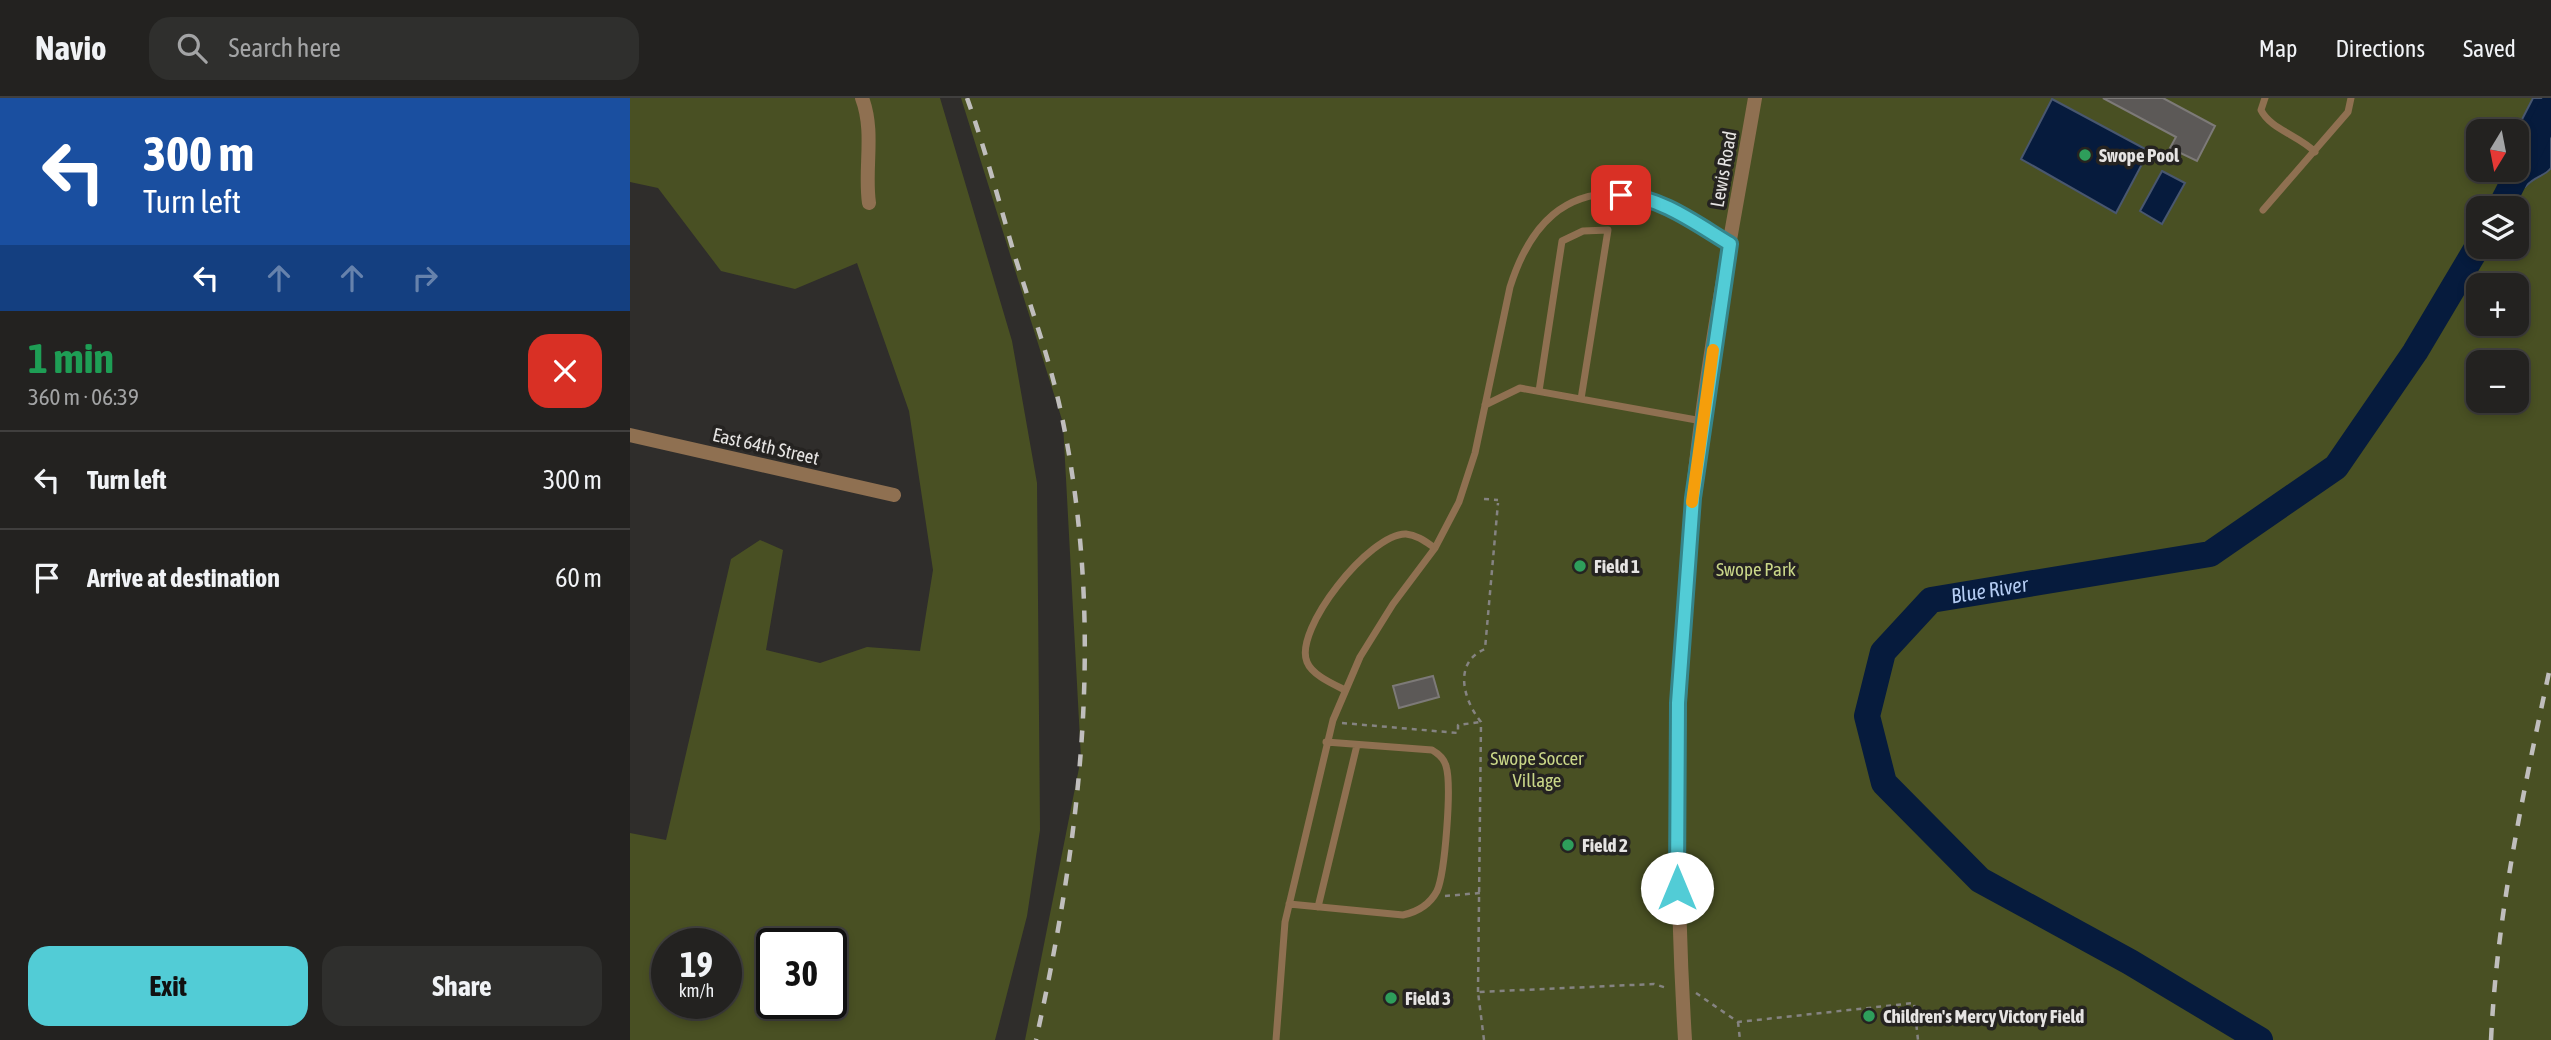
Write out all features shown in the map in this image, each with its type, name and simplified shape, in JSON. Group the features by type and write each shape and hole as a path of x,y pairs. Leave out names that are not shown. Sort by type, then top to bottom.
{"street":[{"path":"862,98 868,124 869,203"},
{"name":"Lewis Road","path":"1685,1040 1677,888 1678,703 1693,498 1730,244 1755,98"},
{"name":"East 64th Street","path":"630,435 894,495"}],"lane":[{"path":"2265,98 2261,110 2265,118 2306,143 2315,152"},
{"path":"2263,210 2348,112 2351,98"},
{"path":"1276,1040 1289,904 1326,742 1360,657 1386,615 1435,548 1459,502 1475,453 1518,260 1534,231 1555,212 1582,199 1636,195 1672,210 1730,244"},
{"path":"1539,391 1562,241 1583,231 1608,230 1581,399"},
{"path":"1485,405 1520,388 1703,421"},
{"path":"1345,690 1308,665 1305,655 1324,606 1340,580 1363,557 1386,540 1406,534 1420,538 1435,548"},
{"path":"1289,904 1387,915 1412,914 1430,901 1440,881 1445,848 1445,761 1432,750 1326,742"},
{"path":"1318,907 1357,745"}],"path":[{"path":"1484,499 1498,502 1485,649 1474,653 1467,667 1463,690 1468,706 1481,722 1478,992 1484,1040"},
{"path":"1340,723 1458,733 1458,725 1481,722"},
{"path":"1478,992 1654,984 1667,988"},
{"path":"1693,991 1738,1022 1913,1003 1917,1040"},
{"path":"1738,1022 1740,1040"}],"green space":[{"path":"630,98 940,98 1012,341 1037,483 1040,830 1027,916 995,1040 630,1040 630,833 666,840 731,559 760,540 783,550 766,650 820,663 867,647 920,651 933,570 909,411 857,263 795,289 721,271 658,188 630,182"},
{"name":"Swope Park","path":"961,98 2551,98 2551,1040 1025,1040 1081,758 1063,423"}],"water":[{"path":"2533,98 2551,98 2551,168 2525,187 2504,184 2529,182 2529,119 2522,119"},
{"name":"Swope Pool","path":"2052,99 2149,151 2116,213 2021,159"},
{"path":"2162,171 2185,183 2162,224 2140,211"}],"building":[{"path":"2103,98 2163,98 2215,126 2197,161 2170,148 2176,137"},
{"path":"1433,676 1439,697 1399,708 1393,686"}],"waterway":[{"name":"Blue River","path":"2506,196 2551,108"},
{"name":"Blue River","path":"2260,1040 2130,962 1980,880 1884,783 1867,716 1883,652 1931,600 2210,554 2336,467 2415,352 2470,259"}],"railway":[{"path":"967,98 1059,401 1076,500 1083,578 1085,655 1075,809 1065,886 1036,1040"},
{"path":"2491,1040 2506,898 2551,663"}],"slow traffic":[{"path":"1692,502 1713,350"}],"place":[{"name":"Swope Pool","path":"2085,155"},
{"name":"Field 1","path":"1580,566"},
{"name":"Field 2","path":"1568,845"},
{"name":"Field 3","path":"1391,998"},
{"name":"Children's Mercy Victory Field","path":"1869,1016"}],"route":[{"path":"1621,195 1636,195 1672,210 1730,244 1705,401 1693,498 1678,703 1677,888"}],"park label":[{"name":"Swope Soccer Village","path":"1537,769"}]}
